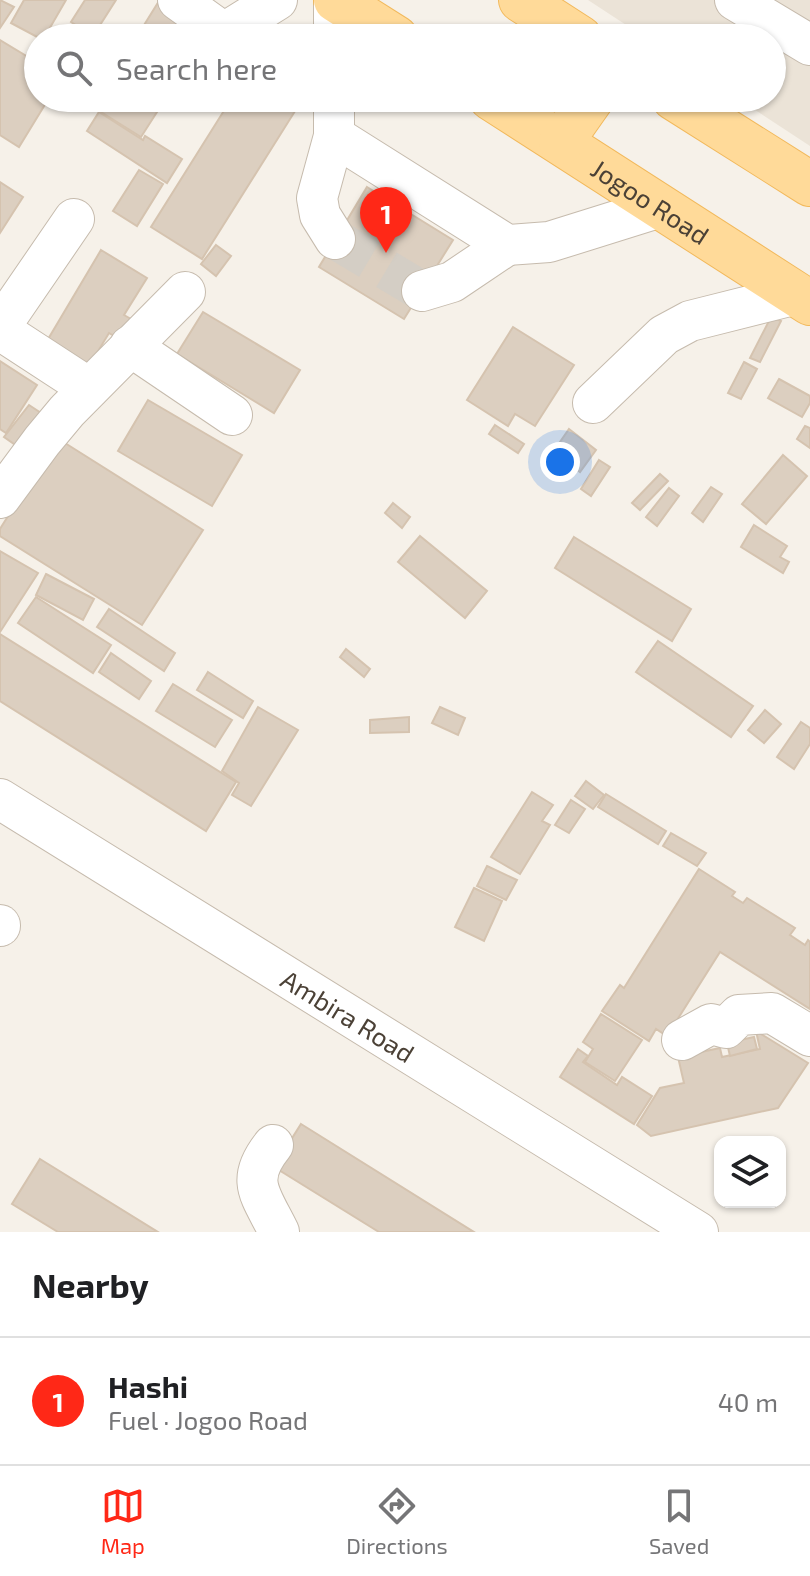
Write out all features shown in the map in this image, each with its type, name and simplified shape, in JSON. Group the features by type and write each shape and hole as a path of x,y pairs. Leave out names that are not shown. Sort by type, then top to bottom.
{"main road":[{"path":"335,0 374,24"},
{"path":"521,0 558,24"},
{"name":"Jogoo Road","path":"513,112 803,298"},
{"path":"561,142 582,112"},
{"path":"696,112 810,184"}],"street":[{"path":"178,0 211,24"},
{"path":"238,24 277,0"},
{"path":"334,24 335,0"},
{"path":"735,0 775,24"},
{"path":"786,31 810,45"},
{"path":"335,239 320,215 317,198 334,117 507,245"},
{"path":"422,291 452,282 507,245 549,242 661,207"},
{"path":"74,219 0,328 89,388"},
{"path":"0,498 42,441 89,388 185,292"},
{"path":"593,403 664,335 690,321 803,298"},
{"path":"130,346 232,415"},
{"name":"Ambira Road","path":"0,799 698,1232"},
{"path":"682,1040 711,1024 726,1028 739,1015 772,1013 810,1036"},
{"path":"273,1145 259,1163 256,1184 279,1232"}],"shaded area":[{"path":"588,0 810,0 810,146 758,112 786,112 786,24 625,24"}],"building":[{"path":"0,0 14,7 0,28"},
{"path":"24,0 66,0 52,24 24,24 24,30 11,23"},
{"path":"85,0 116,0 101,24 71,22"},
{"path":"159,1 187,24 145,24"},
{"path":"0,40 24,55 24,112 40,112 19,147 0,135"},
{"path":"99,112 143,140 145,136 182,159 167,183 87,131"},
{"path":"101,112 157,112 141,137"},
{"path":"223,112 294,112 202,259 151,227"},
{"path":"139,170 163,184 137,226 113,211"},
{"path":"0,182 23,197 0,233"},
{"path":"367,187 453,240 404,319 319,267"},
{"path":"216,245 231,256 216,276 201,264"},
{"path":"101,250 147,278 124,315 131,319 119,339 109,333 86,371 44,346"},
{"path":"203,312 300,370 274,413 177,354"},
{"path":"771,317 781,321 760,362 750,358"},
{"path":"513,327 574,365 535,426 515,414 508,426 467,400"},
{"path":"0,361 37,385 6,433 0,429"},
{"path":"744,362 757,369 741,399 728,393"},
{"path":"779,379 810,396 810,403 802,417 768,398"},
{"path":"148,400 242,455 212,506 118,451"},
{"path":"29,405 41,413 17,446 4,437"},
{"path":"495,425 524,444 518,453 489,434"},
{"path":"805,426 810,428 810,448 797,439"},
{"path":"569,429 596,450 580,472 553,452"},
{"path":"57,438 203,530 142,625 0,536 0,529"},
{"path":"783,455 807,476 766,524 742,504"},
{"path":"599,460 610,467 591,496 581,489"},
{"path":"660,474 668,481 640,510 632,503"},
{"path":"711,487 722,494 703,522 692,513"},
{"path":"669,488 679,496 657,526 646,517"},
{"path":"393,503 410,517 402,528 385,513"},
{"path":"754,525 787,546 780,557 789,562 783,573 741,547"},
{"path":"420,536 487,591 465,618 398,562"},
{"path":"574,537 691,609 672,641 555,568"},
{"path":"0,551 38,573 0,632"},
{"path":"46,574 94,599 83,620 36,595"},
{"path":"36,597 111,645 93,673 18,623"},
{"path":"109,609 175,653 164,671 97,627"},
{"path":"0,634 236,782 206,831 0,701"},
{"path":"658,641 753,706 731,737 636,672"},
{"path":"346,649 370,669 364,677 340,657"},
{"path":"111,653 151,681 139,699 99,672"},
{"path":"208,672 253,701 243,718 197,690"},
{"path":"173,684 232,720 215,747 156,711"},
{"path":"258,707 298,730 251,806 232,795 239,783 222,771"},
{"path":"440,707 465,718 458,735 432,723"},
{"path":"765,710 781,724 764,743 748,730"},
{"path":"409,717 409,732 370,733 370,720"},
{"path":"801,722 810,728 810,744 794,769 777,757"},
{"path":"586,781 604,795 593,809 575,796"},
{"path":"532,792 553,805 542,821 550,825 520,874 491,857"},
{"path":"606,794 666,831 658,844 598,807"},
{"path":"571,800 585,809 569,833 555,825"},
{"path":"671,833 706,853 697,866 663,846"},
{"path":"487,866 517,880 506,900 477,886"},
{"path":"699,869 735,892 732,896 743,903 747,898 795,928 790,935 805,945 808,940 810,942 810,1009 720,952 667,1036 656,1029 649,1041 602,1011 620,985 624,988"},
{"path":"474,888 502,901 484,941 455,927"},
{"path":"601,1014 642,1040 615,1081 585,1062 593,1049 583,1042"},
{"path":"756,1031 808,1063 778,1108 651,1136 637,1125 660,1088 684,1083 678,1057 720,1048 722,1057 760,1049"},
{"path":"754,1037 757,1049 730,1056 727,1043"},
{"path":"578,1049 588,1056 583,1062 617,1085 622,1077 652,1096 634,1124 560,1077"},
{"path":"301,1124 474,1232 379,1232 274,1167"},
{"path":"40,1159 158,1232 58,1232 12,1204"}],"tunnel":[{"path":"335,239 422,291"}],"place":[{"name":"Hashi","path":"386,253"}]}
